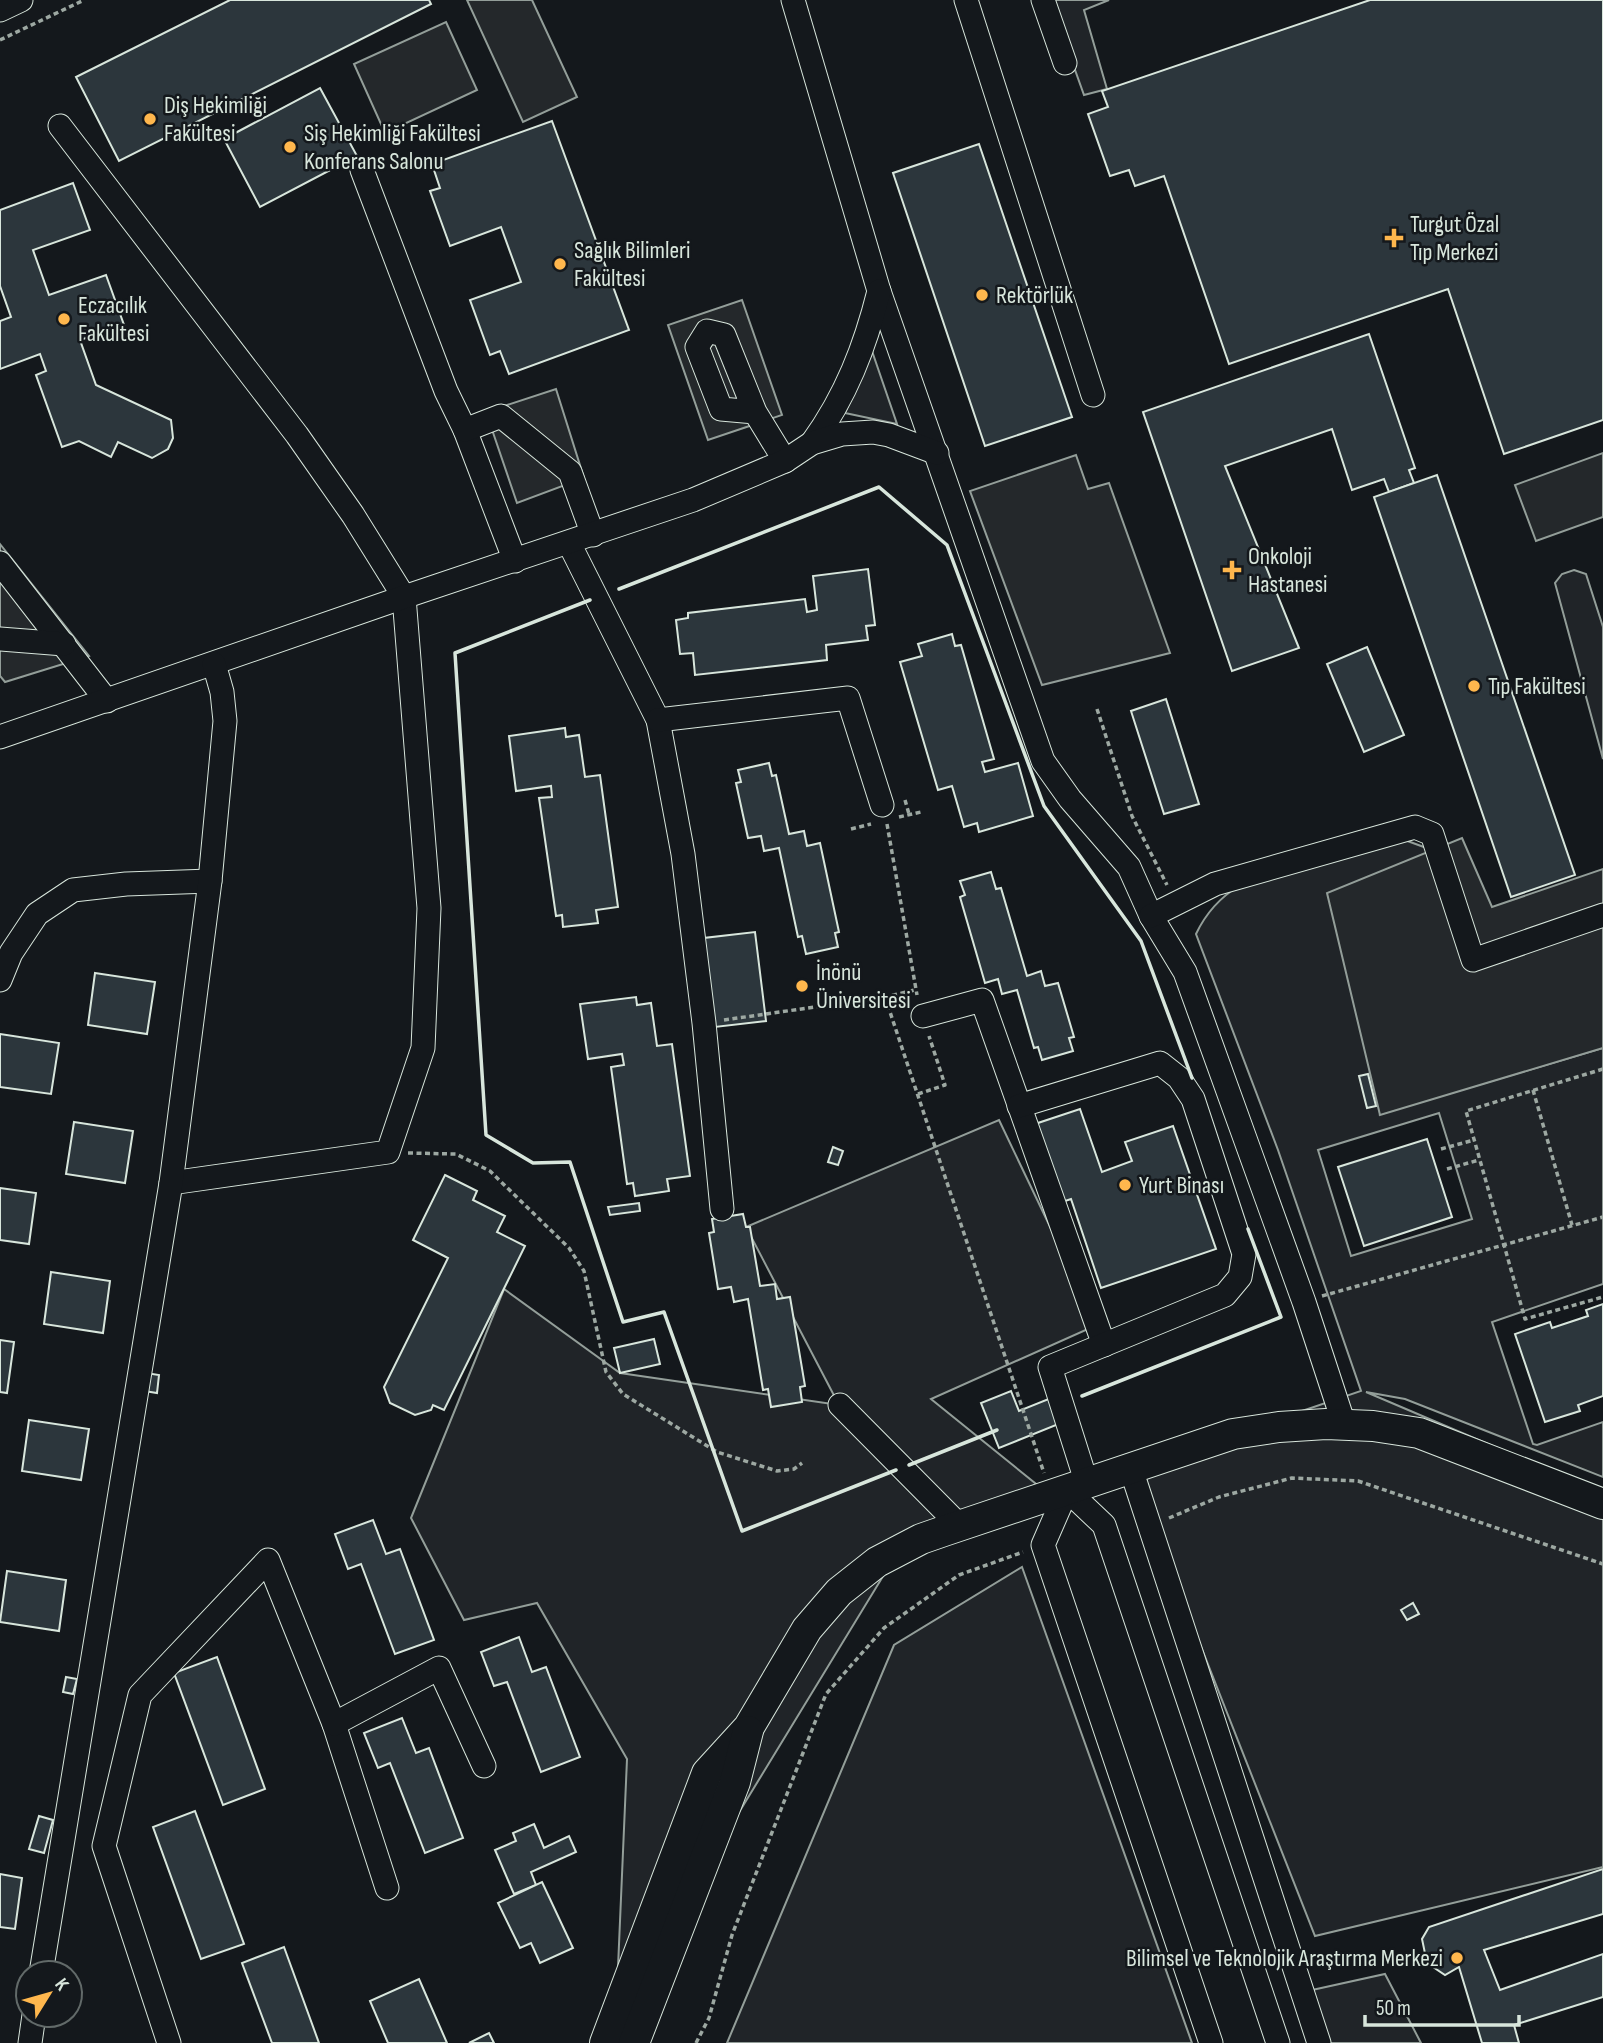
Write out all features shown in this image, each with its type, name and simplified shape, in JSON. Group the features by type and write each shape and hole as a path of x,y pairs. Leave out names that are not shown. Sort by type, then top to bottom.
{"main road":[{"path":"605,2043 708,1773 749,1727 807,1629 839,1592 877,1562 899,1550 960,1526 1233,1434 1279,1427 1344,1424 1419,1433 1603,1503"},
{"path":"634,2043 735,1783 749,1727"}],"street":[{"path":"0,10 22,0"},
{"path":"793,0 879,291 1043,761 1070,799 1129,867 1151,916 1185,972 1304,1302 1344,1424"},
{"path":"966,0 1093,395"},
{"path":"1043,0 1065,62"},
{"path":"60,126 297,435 404,597 429,908 423,1048 388,1152 171,1183"},
{"path":"362,170 514,561"},
{"path":"812,443 830,418 854,373 879,291"},
{"path":"755,412 785,461"},
{"path":"465,430 501,416 570,472 593,535"},
{"path":"0,737 693,500 785,461 812,443 842,434 873,432 889,435 937,453"},
{"path":"569,543 658,720 683,854 704,1023 722,1209"},
{"path":"0,563 107,701"},
{"path":"0,639 64,644"},
{"path":"43,1959 171,1183 210,881 225,721 222,692 214,664"},
{"path":"658,720 848,698 882,805"},
{"path":"1151,916 1215,884 1415,827 1432,834 1473,960 1603,915"},
{"path":"0,980 11,953 37,914 73,890 126,884 210,881"},
{"path":"923,1016 982,1000 1104,1345"},
{"path":"1019,1105 1160,1063 1179,1078 1193,1099 1244,1254 1240,1277 1225,1295 1050,1367 1069,1490 1043,1545 1211,2043"},
{"path":"840,1405 960,1526"},
{"path":"1131,1469 1319,2043"},
{"path":"1069,1490 1104,1525 1279,2043"},
{"path":"169,2043 104,1846 140,1695 268,1560 334,1724 387,1888"},
{"path":"334,1724 439,1668 484,1766"}],"path":[{"path":"0,40 84,0"},
{"path":"1097,709 1132,816 1177,903"},
{"path":"882,805 915,990 945,1085 918,1094"},
{"path":"909,814 920,812"},
{"path":"704,1023 885,997 915,990"},
{"path":"885,997 918,1094 1069,1490"},
{"path":"1603,1069 1466,1111 1525,1319 1603,1297"},
{"path":"1534,1090 1572,1225"},
{"path":"1441,1149 1474,1140"},
{"path":"388,1152 456,1154 490,1171 569,1248 584,1271 606,1372 623,1394 717,1452 777,1471 794,1469 802,1463"},
{"path":"1447,1169 1479,1160"},
{"path":"1304,1302 1603,1217"},
{"path":"1148,1522 1163,1521 1219,1497 1292,1478 1358,1481 1603,1564"},
{"path":"696,2043 709,2018 732,1935 827,1694 884,1628 959,1575 1043,1545"}],"shaded area":[{"path":"467,0 532,0 577,97 523,122"},
{"path":"1050,0 1109,0 1084,10 1107,89 1084,95"},
{"path":"446,22 477,90 385,133 354,64"},
{"path":"742,300 782,415 708,440 668,325"},
{"path":"872,351 897,424 845,413"},
{"path":"556,389 584,478 517,503 486,412"},
{"path":"1603,453 1603,517 1536,541 1515,485"},
{"path":"1076,455 1088,489 1109,483 1170,653 1042,685 970,491"},
{"path":"0,544 89,656 5,682 0,676"},
{"path":"1574,570 1586,574 1603,627 1603,759 1555,583 1562,574"},
{"path":"1462,838 1492,907 1603,869 1603,1048 1380,1115 1327,893"},
{"path":"1402,839 1432,850 1380,1114 1603,1048 1603,1284 1492,1322 1533,1444 1537,1445 1603,1422 1603,1477 1405,1399 1366,1392 1603,1493 1603,1867 1315,1936 1131,1469 1361,1391 1278,1150 1196,934 1214,907 1239,886","holes":["1439,1113 1472,1219 1351,1256 1318,1150"]},
{"path":"999,1120 1097,1325 931,1399 1051,1496 899,1550 616,2014 627,1759 537,1603 464,1620 411,1518 504,1289 620,1373 839,1405 746,1227"},
{"path":"1022,1567 1192,2043 727,2043 894,1645"},
{"path":"1385,1974 1421,2043 1319,2043 1303,1992"}],"building":[{"name":"Diş Hekimliği Fakültesi","path":"230,0 429,0 431,4 119,161 76,77"},
{"name":"Turgut Özal Tıp Merkezi","path":"1370,0 1603,0 1603,420 1504,454 1448,289 1229,364 1164,176 1135,186 1129,170 1110,176 1088,114 1108,107 1102,91"},
{"name":"Siş Hekimliği Fakültesi Konferans Salonu","path":"320,88 357,156 260,207 224,139"},
{"name":"Sağlık Bilimleri Fakültesi","path":"552,121 629,330 509,374 500,351 490,355 470,300 521,282 501,227 450,246 430,191 440,188 432,164"},
{"name":"Rektörlük","path":"979,144 1072,417 985,446 893,173"},
{"name":"Eczacılık Fakültesi","path":"73,183 90,230 33,250 49,295 106,275 124,325 80,340 96,385 171,420 173,438 168,449 152,458 118,442 111,457 79,441 62,447 36,375 46,371 40,354 0,369 0,321 11,317 0,286 0,210"},
{"name":"Onkoloji Hastanesi","path":"1369,334 1415,468 1409,470 1414,483 1389,492 1384,479 1352,490 1332,429 1225,466 1299,648 1232,671 1143,412"},
{"name":"Tıp Fakültesi","path":"1437,475 1575,875 1511,897 1374,497"},
{"path":"868,569 875,625 866,626 868,640 826,645 827,660 695,675 693,653 680,654 676,620 688,618 688,613 805,599 807,612 817,610 813,576"},
{"path":"952,634 955,646 961,645 994,759 982,762 985,772 1018,763 1033,816 979,832 977,823 964,827 952,786 938,790 900,662 922,656 918,644"},
{"path":"1367,647 1404,735 1364,752 1327,664"},
{"path":"1166,699 1199,804 1164,814 1131,711"},
{"path":"565,728 566,737 579,735 585,777 600,775 618,907 596,910 598,923 563,927 562,915 556,916 539,798 552,797 551,786 516,791 509,736"},
{"path":"769,763 772,776 776,775 789,834 804,831 807,846 820,843 839,932 835,933 838,947 806,954 802,936 798,937 779,848 764,851 761,836 748,838 736,783 741,782 738,770"},
{"path":"991,872 996,889 1001,888 1027,976 1041,971 1045,986 1058,983 1074,1037 1069,1038 1073,1051 1042,1060 1038,1047 1034,1048 1017,990 1002,994 998,979 985,983 960,897 965,895 960,881"},
{"path":"755,932 766,1021 715,1027 704,938"},
{"path":"95,973 155,982 147,1034 88,1025"},
{"path":"636,997 637,1005 651,1003 657,1046 672,1044 690,1176 667,1179 669,1191 635,1196 633,1183 627,1184 611,1067 624,1065 622,1054 588,1059 580,1004"},
{"path":"0,1034 59,1043 51,1094 0,1087"},
{"path":"1368,1074 1376,1106 1367,1108 1359,1076"},
{"name":"Yurt Binası","path":"1080,1109 1102,1172 1132,1161 1125,1142 1173,1126 1216,1249 1101,1288 1071,1199 1062,1202 1035,1124"},
{"path":"74,1122 133,1131 125,1183 66,1174"},
{"path":"1427,1139 1452,1217 1364,1246 1338,1167"},
{"path":"833,1147 843,1151 838,1165 828,1162"},
{"path":"445,1175 477,1191 473,1200 505,1216 497,1232 525,1246 444,1410 433,1405 431,1410 415,1415 390,1403 384,1387 448,1258 413,1240"},
{"path":"0,1188 36,1193 29,1244 0,1240"},
{"path":"639,1203 640,1211 610,1215 608,1207"},
{"path":"743,1214 746,1227 750,1227 760,1286 775,1284 777,1299 790,1297 805,1386 800,1387 802,1402 771,1407 768,1389 763,1390 748,1299 734,1302 731,1287 718,1289 709,1233 714,1232 712,1219"},
{"path":"51,1272 110,1281 103,1333 44,1324"},
{"path":"1603,1304 1603,1396 1578,1405 1580,1411 1545,1422 1515,1334 1550,1322 1552,1328 1588,1316 1586,1310"},
{"path":"654,1339 660,1364 620,1373 614,1348"},
{"path":"0,1340 14,1342 7,1393 0,1392"},
{"path":"146,1373 159,1375 157,1393 144,1391"},
{"path":"1011,1391 1019,1411 1056,1396 1066,1421 999,1448 981,1403"},
{"path":"29,1420 89,1429 81,1480 22,1471"},
{"path":"373,1520 386,1554 400,1549 434,1640 395,1654 361,1564 348,1569 335,1534"},
{"path":"7,1571 66,1580 59,1631 0,1622"},
{"path":"1413,1603 1419,1614 1407,1620 1401,1610"},
{"path":"519,1637 532,1672 546,1667 580,1757 541,1772 507,1682 494,1686 481,1652"},
{"path":"217,1657 265,1789 223,1805 174,1673"},
{"path":"66,1677 77,1679 73,1694 63,1692"},
{"path":"402,1718 416,1753 429,1748 463,1838 425,1853 390,1763 378,1768 364,1733"},
{"path":"195,1811 244,1944 201,1959 153,1827"},
{"path":"39,1816 53,1820 44,1853 29,1849"},
{"path":"534,1824 544,1848 569,1836 576,1852 531,1872 536,1885 514,1894 495,1850 516,1841 513,1833"},
{"name":"Bilimsel ve Teknolojik Araştırma Merkezi","path":"1603,1869 1603,1914 1484,1950 1500,1990 1603,1954 1603,1997 1514,2025 1519,2043 1482,2043 1459,1967 1445,1975 1427,1963 1422,1939 1429,1927"},
{"path":"0,1874 22,1878 15,1929 0,1927"},
{"path":"542,1882 573,1948 540,1963 531,1943 520,1948 498,1903"},
{"path":"284,1947 319,2043 272,2043 242,1963"},
{"path":"419,1979 447,2043 388,2043 370,2001"},
{"path":"489,2033 494,2043 469,2043"}],"wall":[{"path":"619,589 879,487 947,545 1044,806 1141,941 1192,1078"},
{"path":"590,600 455,653 486,1135 533,1163 570,1162 623,1322 664,1312 742,1531 896,1470"},
{"path":"1082,1396 1281,1317 1248,1229"},
{"path":"909,1465 997,1430"}],"place":[{"name":"Diş Hekimliği Fakültesi","path":"150,119"},
{"name":"Siş Hekimliği Fakültesi Konferans Salonu","path":"290,147"},
{"name":"Turgut Özal Tıp Merkezi","path":"1394,238"},
{"name":"Sağlık Bilimleri Fakültesi","path":"560,264"},
{"name":"Rektörlük","path":"982,295"},
{"name":"Eczacılık Fakültesi","path":"64,319"},
{"name":"Onkoloji Hastanesi","path":"1232,570"},
{"name":"Tıp Fakültesi","path":"1474,686"},
{"name":"İnönü Üniversitesi","path":"802,986"},
{"name":"Yurt Binası","path":"1125,1185"},
{"name":"Bilimsel ve Teknolojik Araştırma Merkezi","path":"1457,1958"}]}
